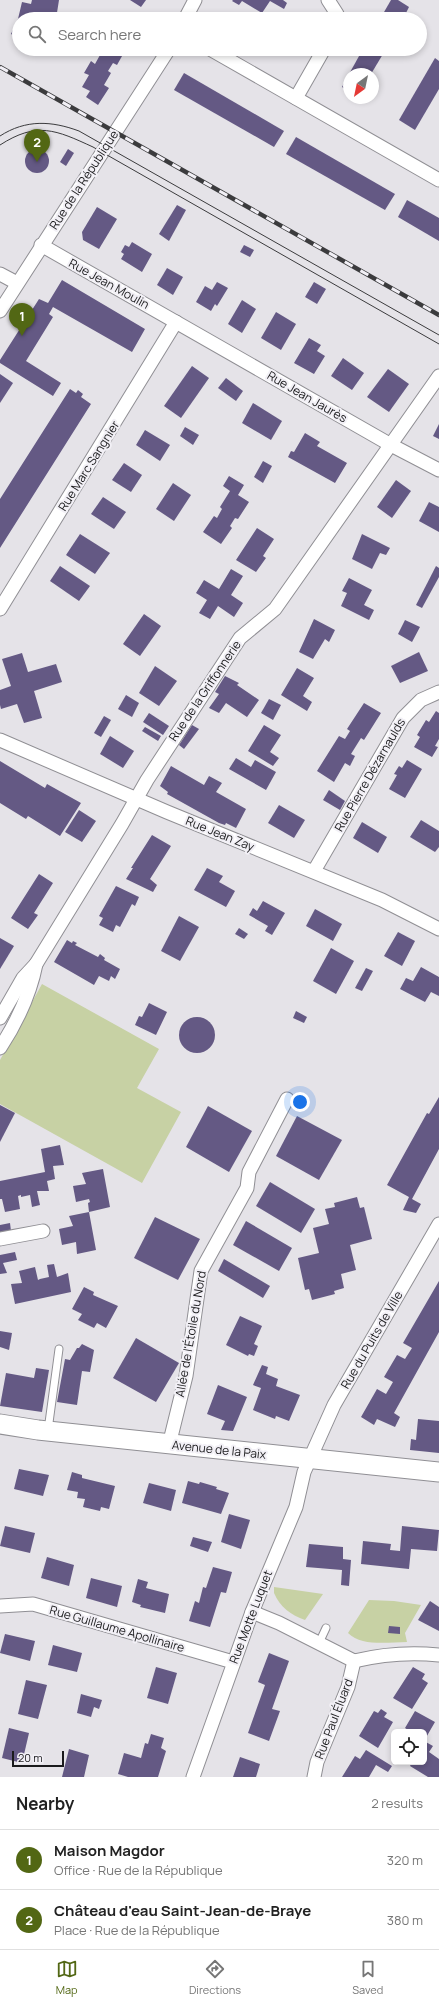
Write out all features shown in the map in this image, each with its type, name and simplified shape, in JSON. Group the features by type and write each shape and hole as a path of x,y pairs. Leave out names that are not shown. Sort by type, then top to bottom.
{"main road":[{"name":"Avenue de la Paix","path":"0,1424 48,1432 439,1472"}],"street":[{"path":"189,12 195,0"},
{"path":"328,0 336,12"},
{"name":"Rue de la République","path":"0,311 41,245 164,56"},
{"path":"222,56 439,180"},
{"path":"296,98 320,56"},
{"name":"Rue Jean Moulin","path":"41,245 176,322"},
{"path":"0,274 17,284"},
{"name":"Rue Jean Jaurès","path":"176,322 391,445 439,470"},
{"name":"Rue Marc Sangnier","path":"0,608 176,322"},
{"name":"Rue de la Griffonnerie","path":"1,1015 23,978 36,964 137,799 147,780 240,638 275,610 439,376"},
{"name":"Rue Pierre Dézarnaulds","path":"314,872 403,718 421,700 439,692"},
{"name":"Rue Jean Zay","path":"0,740 137,799 382,900 439,929"},
{"name":"Rue de la Griffonnerie","path":"0,1048 20,1015 32,984 36,964"},
{"name":"Allée de l'Étoile du Nord","path":"169,1445 186,1376 201,1271 247,1188 249,1172 287,1099"},
{"name":"Rue du Puits de Ville","path":"311,1458 334,1405 438,1227"},
{"path":"0,1239 43,1231"},
{"name":"Rue Motte Luquet","path":"193,1777 252,1612 296,1507 304,1472 311,1458"},
{"name":"Rue Guillaume Apollinaire","path":"0,1606 33,1604 233,1662"},
{"path":"252,1612 279,1623 354,1661 380,1655 419,1653 439,1655"},
{"name":"Rue Paul Éluard","path":"314,1777 317,1762 343,1703 354,1661"}],"lane":[{"path":"48,1432 59,1349"},
{"path":"319,1643 326,1628"}],"green space":[{"path":"42,984 159,1049 137,1088 181,1112 142,1183 0,1104 0,1060"},
{"path":"274,1587 323,1594 305,1620 295,1616 279,1602 274,1593"},
{"path":"369,1600 394,1601 421,1605 405,1633 407,1642 368,1642 348,1633"}],"building":[{"path":"32,0 59,0 57,12 20,12 22,2 31,4"},
{"path":"130,0 146,0 141,7"},
{"path":"283,0 287,3 284,9 270,1 263,12 260,12 242,1 239,5 232,1"},
{"path":"391,0 398,0 409,7 406,12 384,12"},
{"path":"99,56 122,56 117,65 113,63 108,71 111,73 104,85 109,88 98,105 86,97 90,91 82,87 89,75 84,73 91,61 95,64"},
{"path":"359,56 382,56 375,68 352,68"},
{"path":"435,58 439,61 439,89 415,130 399,120"},
{"path":"184,73 284,131 274,147 174,90"},
{"path":"296,137 395,194 385,210 286,154"},
{"path":"37,149 42,150 48,156 48,166 42,172 37,173 32,172 26,166 25,161 26,156 32,150"},
{"path":"68,149 74,153 66,166 60,162"},
{"path":"407,200 439,218 439,241 398,217"},
{"path":"177,205 186,210 169,241 159,234"},
{"path":"97,207 117,219 99,249 83,240 82,232"},
{"path":"132,242 152,254 142,272 121,259 124,254 121,252 125,245 129,247"},
{"path":"244,245 254,250 250,257 240,252"},
{"path":"167,268 183,277 173,295 157,285"},
{"path":"62,280 145,329 132,352 53,307 49,314 53,317 26,361 61,383 53,396 0,363 0,360 39,299 48,303"},
{"path":"217,282 228,288 217,306 215,304 211,311 196,302 205,286 212,290"},
{"path":"314,282 326,289 317,304 305,297"},
{"path":"242,300 256,309 242,333 228,324"},
{"path":"276,312 296,324 281,350 261,338"},
{"path":"309,338 321,345 317,351 325,356 314,374 294,363"},
{"path":"343,358 364,373 352,390 331,376"},
{"path":"192,366 209,378 181,418 164,406"},
{"path":"388,369 409,384 389,412 367,397"},
{"path":"0,374 13,383 0,403"},
{"path":"226,378 243,391 236,401 218,388"},
{"path":"70,389 76,393 78,390 83,394 81,397 91,404 0,548 0,499"},
{"path":"253,403 282,421 271,440 242,423"},
{"path":"439,424 439,439 433,436"},
{"path":"185,427 199,435 193,445 180,436"},
{"path":"145,430 170,445 160,461 136,445"},
{"path":"305,433 320,442 317,446 347,463 335,483 288,457 291,451 294,452"},
{"path":"263,461 272,466 263,483 254,477"},
{"path":"124,463 142,475 131,492 112,480"},
{"path":"229,476 244,485 238,495 249,502 238,519 235,518 230,526 232,528 221,544 203,532 214,516 217,518 222,509 220,507 230,491 223,486"},
{"path":"396,480 411,491 392,518 377,507"},
{"path":"173,483 191,495 174,521 156,509"},
{"path":"103,497 126,512 114,529 91,514"},
{"path":"429,502 439,507 439,532 419,521"},
{"path":"257,528 274,539 263,556 266,558 256,572 236,560"},
{"path":"80,534 110,553 95,574 66,555"},
{"path":"362,534 390,548 386,555 380,553 372,569 352,559"},
{"path":"60,566 90,586 79,601 50,581"},
{"path":"436,566 439,568 439,577 422,608 416,605"},
{"path":"231,569 243,576 231,595 243,603 234,617 218,606 210,619 199,613 207,600 196,593 204,580 219,589"},
{"path":"349,578 372,590 364,605 374,610 369,620 341,606 347,593 342,591"},
{"path":"144,614 161,626 140,656 123,644"},
{"path":"314,619 335,630 329,642 325,639 313,659 299,652"},
{"path":"405,620 420,627 412,642 398,634"},
{"path":"419,652 428,671 400,683 391,666"},
{"path":"22,653 28,672 56,664 62,682 34,691 42,718 24,723 17,704 1,709 0,705 0,690 11,686 2,659"},
{"path":"155,666 177,681 159,706 139,693"},
{"path":"297,668 314,678 303,696 312,702 307,711 281,695"},
{"path":"225,676 239,683 237,685 259,700 247,717 226,703 219,713 209,708 219,694 215,692"},
{"path":"126,695 139,703 132,717 118,709"},
{"path":"269,699 281,705 273,720 261,713"},
{"path":"364,703 381,713 364,740 361,738 351,754 355,756 350,766 345,763 334,782 317,771 339,736 345,739 350,731 347,729"},
{"path":"436,711 439,713 439,739 435,746 438,747 432,757 414,747 420,737 417,735 426,720 429,722"},
{"path":"149,713 169,726 163,735 143,722"},
{"path":"104,716 111,720 101,737 94,733"},
{"path":"192,725 199,729 184,749 179,745"},
{"path":"264,725 281,735 270,752 279,758 273,766 248,751"},
{"path":"145,727 161,736 158,741 142,731"},
{"path":"110,736 134,751 123,768 100,754"},
{"path":"236,758 251,767 255,760 276,772 266,790 229,769"},
{"path":"407,760 422,769 405,798 389,789 397,775 394,774 399,766 402,768"},
{"path":"0,761 45,788 47,784 81,803 60,836 28,816 26,819 0,803"},
{"path":"171,766 204,785 209,776 222,783 216,792 246,809 236,828 226,823 225,825 219,823 167,794 168,792 160,786"},
{"path":"329,790 345,801 340,810 323,800"},
{"path":"279,805 305,820 294,838 268,823"},
{"path":"79,810 96,821 82,842 65,832"},
{"path":"421,820 439,831 439,847 435,852 410,837"},
{"path":"362,822 387,837 378,853 353,838"},
{"path":"152,835 171,846 150,879 157,885 153,892 126,879 133,868 131,868"},
{"path":"207,868 223,876 219,882 235,891 226,907 194,890"},
{"path":"39,874 53,883 34,913 38,915 28,929 11,918"},
{"path":"116,886 139,897 135,906 132,904 120,927 116,925 113,932 99,925 103,918 99,916"},
{"path":"263,901 285,913 272,935 265,931 268,926 249,915 253,908 257,911"},
{"path":"315,909 342,924 333,941 306,926"},
{"path":"179,916 199,927 180,961 161,951"},
{"path":"239,928 248,934 244,939 235,934"},
{"path":"398,932 415,941 402,966 384,956"},
{"path":"0,938 14,946 0,969"},
{"path":"67,940 72,943 73,941 77,943 75,945 98,957 100,954 105,958 104,960 120,969 115,979 111,976 109,981 99,976 94,985 54,962"},
{"path":"331,948 354,961 336,994 313,981"},
{"path":"421,967 439,977 439,996 431,992 425,1002 400,989 406,978 413,981"},
{"path":"366,968 373,971 362,991 355,988"},
{"path":"149,1003 167,1012 156,1035 135,1025 139,1016 142,1017"},
{"path":"296,1011 307,1017 304,1023 293,1018"},
{"path":"200,1017 210,1022 214,1028 214,1042 210,1048 204,1052 194,1053 184,1048 180,1042 179,1032 184,1022 190,1018"},
{"path":"439,1097 439,1149 412,1199 421,1204 416,1213 403,1210 409,1197 387,1185 427,1113 429,1114"},
{"path":"0,1105 15,1113 0,1142"},
{"path":"208,1106 252,1131 229,1172 186,1147"},
{"path":"297,1116 342,1140 319,1180 276,1156"},
{"path":"60,1145 64,1165 53,1166 55,1179 47,1181 49,1191 37,1191 40,1205 32,1207 30,1195 21,1197 21,1195 18,1196 20,1209 5,1212 2,1199 0,1199 0,1181 45,1172 41,1149"},
{"path":"103,1169 110,1207 89,1212 89,1199 76,1202 73,1186 86,1184 82,1173"},
{"path":"270,1182 315,1209 301,1233 256,1206"},
{"path":"357,1197 360,1208 364,1207 372,1239 350,1245 356,1270 341,1274 344,1288 334,1291 335,1294 312,1300 309,1289 305,1290 298,1258 319,1253 313,1228 329,1224 325,1209 335,1207 334,1203"},
{"path":"89,1212 96,1250 77,1254 76,1242 62,1245 59,1229 73,1226 69,1216"},
{"path":"155,1217 200,1239 178,1280 134,1258"},
{"path":"246,1221 292,1248 279,1271 233,1245"},
{"path":"10,1223 11,1231 0,1233 0,1225"},
{"path":"15,1252 17,1260 3,1263 7,1273 0,1274 0,1255"},
{"path":"224,1259 270,1286 263,1298 218,1271"},
{"path":"54,1264 57,1277 68,1273 71,1292 15,1304 11,1284 22,1283 19,1271 35,1267 38,1280 49,1277 47,1265"},
{"path":"439,1281 439,1332 394,1413 400,1417 395,1427 377,1419 374,1425 361,1417 377,1389 386,1394 393,1382 384,1377 397,1355 405,1359 412,1348 403,1343"},
{"path":"84,1287 94,1292 93,1295 118,1306 106,1328 97,1323 94,1328 78,1320 82,1314 72,1309"},
{"path":"240,1316 262,1326 254,1344 258,1346 254,1356 249,1354 248,1356 226,1345"},
{"path":"0,1331 12,1333 9,1350 0,1347"},
{"path":"136,1338 179,1363 156,1402 113,1378"},
{"path":"82,1344 94,1350 90,1372 82,1371 77,1405 57,1402 65,1359 70,1360 77,1348 79,1348"},
{"path":"262,1365 268,1367 266,1374 278,1379 276,1386 300,1395 289,1421 276,1416 275,1419 253,1410 261,1388 253,1385"},
{"path":"36,1368 49,1370 42,1412 0,1406 6,1373 34,1378"},
{"path":"218,1385 247,1397 233,1431 221,1430 225,1421 207,1414"},
{"path":"418,1419 439,1421 439,1453 410,1450 411,1439 416,1440"},
{"path":"19,1469 49,1475 43,1496 14,1489"},
{"path":"72,1472 82,1475 82,1478 115,1486 109,1509 101,1507 100,1511 83,1507 85,1499 77,1498 78,1492 67,1490"},
{"path":"188,1481 199,1484 200,1482 217,1487 216,1489 229,1493 221,1514 182,1503"},
{"path":"149,1483 176,1490 171,1511 143,1503"},
{"path":"229,1514 250,1520 241,1549 221,1542"},
{"path":"5,1526 35,1533 30,1553 0,1546"},
{"path":"402,1526 439,1530 437,1551 411,1549 409,1569 361,1564 363,1541 391,1544 390,1550 400,1551"},
{"path":"193,1537 212,1542 208,1552 190,1546"},
{"path":"309,1544 343,1547 343,1559 351,1560 349,1586 341,1585 342,1570 306,1567"},
{"path":"47,1557 74,1565 69,1586 41,1578"},
{"path":"213,1567 232,1572 226,1593 221,1592 210,1627 189,1621 195,1601 199,1603 203,1587 206,1588"},
{"path":"91,1578 122,1586 117,1607 86,1598"},
{"path":"138,1579 148,1582 146,1588 169,1594 165,1613 140,1607 141,1605 132,1602"},
{"path":"430,1601 439,1607 439,1631 418,1620"},
{"path":"389,1626 400,1627 400,1634 388,1633"},
{"path":"5,1634 35,1641 30,1661 0,1653"},
{"path":"53,1645 82,1653 77,1672 48,1665"},
{"path":"269,1653 289,1661 272,1709 280,1711 269,1741 248,1733 265,1685 258,1682"},
{"path":"156,1667 177,1673 168,1704 147,1698"},
{"path":"413,1667 425,1674 422,1679 428,1683 412,1709 393,1698"},
{"path":"26,1680 47,1685 38,1719 18,1714"},
{"path":"81,1694 102,1700 99,1709 94,1707 91,1717 77,1713"},
{"path":"381,1709 387,1713 384,1717 393,1722 378,1748 359,1736 374,1711 378,1713"},
{"path":"415,1711 435,1722 427,1736 427,1729 405,1728"},
{"path":"9,1728 29,1733 22,1763 2,1758"},
{"path":"151,1734 164,1738 161,1748 166,1751 158,1777 128,1777 118,1774 124,1753 141,1758 145,1743 148,1744"},
{"path":"427,1743 433,1746 429,1752 439,1759 439,1777 428,1777 410,1766 427,1765"},
{"path":"69,1749 89,1755 84,1777 62,1777"},
{"path":"366,1750 392,1766 388,1772 376,1765 369,1777 342,1777 355,1756 360,1759"},
{"path":"240,1757 260,1764 256,1777 233,1777"}],"tram line":[{"path":"0,136 10,130 29,124 39,123 59,125 79,131 439,335"},
{"path":"0,145 13,137 36,131 57,133 80,141 439,344"}],"railway":[{"path":"0,67 439,315"}],"place":[{"name":"Château d'eau Saint-Jean-de-Braye","path":"37,162"},
{"name":"Maison Magdor","path":"22,336"}]}
